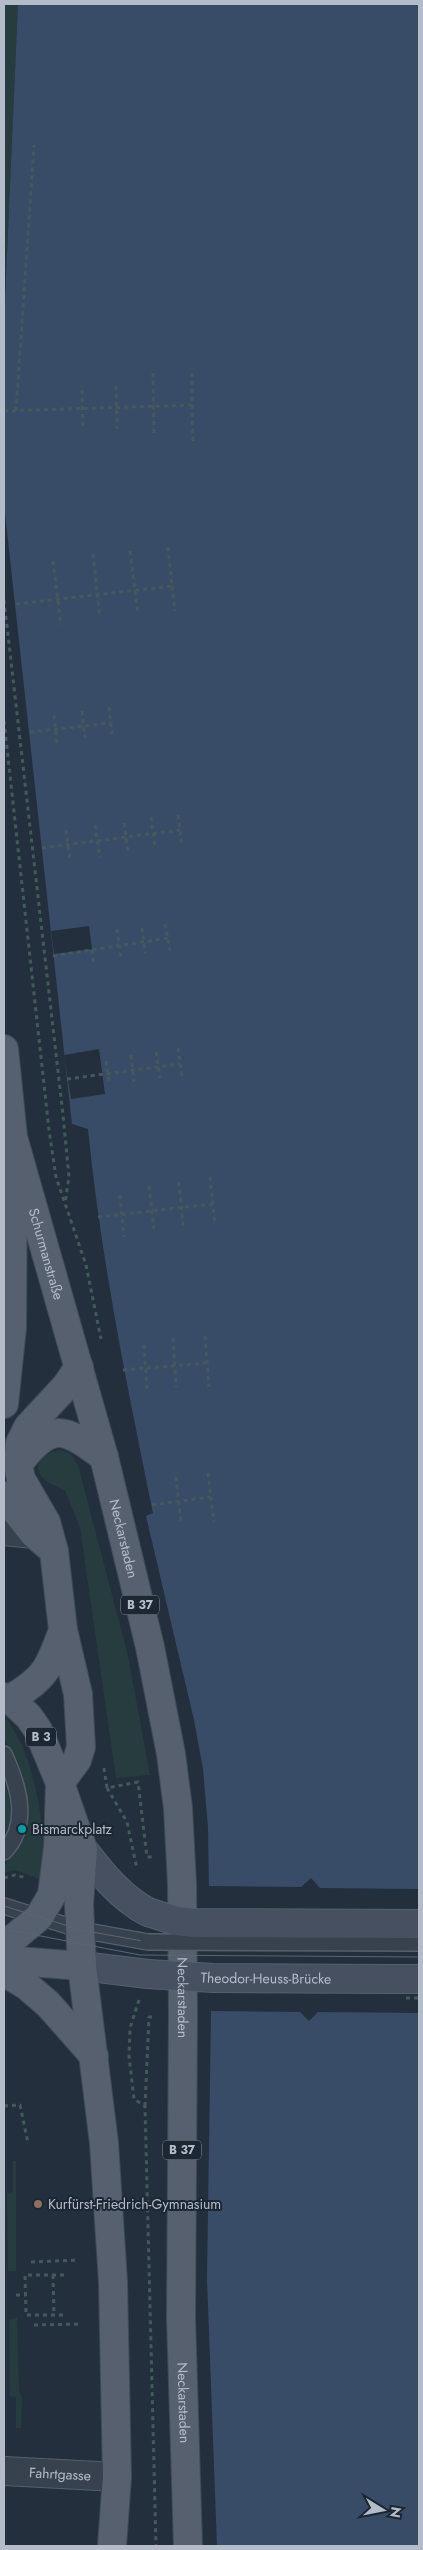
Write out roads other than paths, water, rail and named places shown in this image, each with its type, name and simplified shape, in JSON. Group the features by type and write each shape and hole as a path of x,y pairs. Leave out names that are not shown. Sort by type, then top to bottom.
{"main road":[{"name":"Schurmanstraße","path":"4,1049 13,1137 104,1457"},
{"path":"4,1404 12,1326 9,1263 13,1137"},
{"path":"4,1946 39,1917 52,1895 60,1783 77,1760 82,1747 78,1694 63,1630 54,1552 46,1522 21,1479 18,1464 20,1443 28,1427 66,1386 79,1367"},
{"path":"18,1464 40,1439 49,1434 62,1433 78,1438 104,1457"},
{"name":"Neckarstaden","path":"104,1457 150,1647 178,1808 182,1884 182,2336 188,2546"},
{"path":"4,1496 34,1534 54,1552"},
{"path":"7,1698 42,1677 52,1660 63,1630"},
{"name":"B 3","path":"7,1698 29,1717 38,1730 60,1783 83,1849 100,1872 123,1894 148,1912 176,1921 195,1923 419,1924"},
{"name":"B 3","path":"82,1966 79,1905 83,1849"},
{"path":"4,1960 82,1966 104,2143 112,2272 117,2477 112,2546"},
{"name":"Theodor-Heuss-Brücke","path":"82,1966 148,1974 213,1978 419,1979"},
{"path":"4,1972 27,1986 48,2004 94,2056"}],"street":[{"path":"4,1531 34,1534"},
{"name":"Fahrtgasse","path":"4,2471 117,2477"}],"lane":[{"path":"4,1754 18,1791 20,1812 18,1828 4,1852"},
{"path":"4,1906 81,1930 148,1942 419,1943"}],"water":[{"path":"18,4 419,4 419,2546 217,2546 207,2278 211,2015 208,1827 203,1769 194,1720 146,1516 153,1513 107,1274 88,1129 72,1124 4,504 4,323"}],"tram line":[{"path":"4,1906 81,1930 148,1942 419,1943"},
{"path":"4,1929 140,1955 419,1957"}],"place":[{"name":"Bismarckplatz","path":"22,1829"},
{"name":"Kurfürst-Friedrich-Gymnasium","path":"38,2204"}]}
